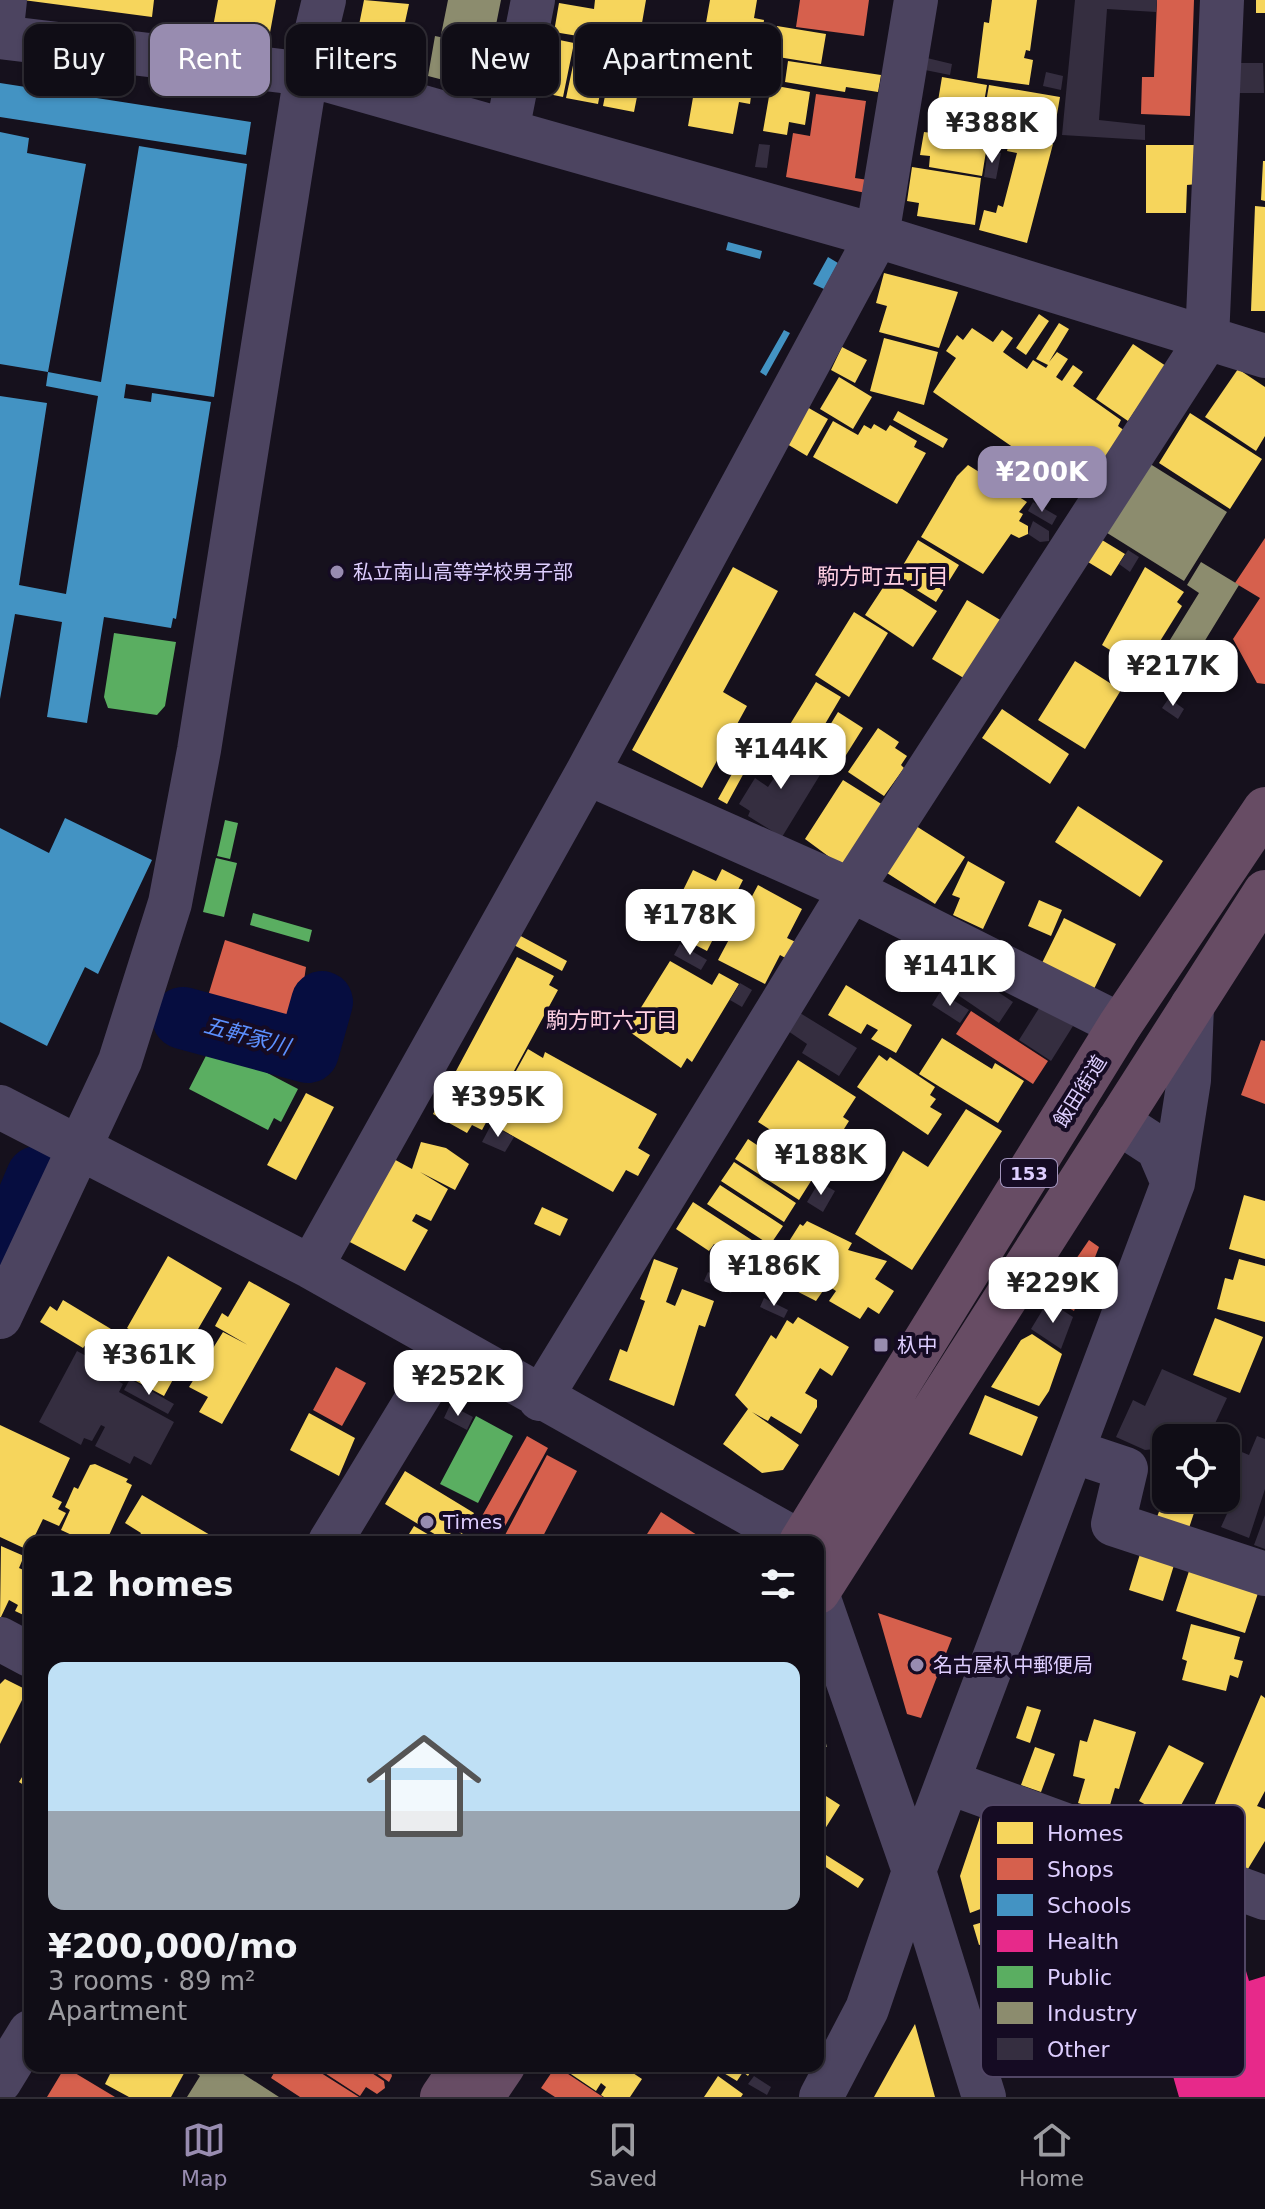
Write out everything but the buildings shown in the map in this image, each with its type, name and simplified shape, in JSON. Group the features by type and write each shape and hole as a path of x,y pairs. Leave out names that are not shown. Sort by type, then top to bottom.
{"highway":[{"name":"飯田街道","path":"805,1536 1120,1025 1265,809"},
{"name":"153","path":"824,1585 1192,1006 1251,938 1265,892"},
{"path":"442,2097 459,2072"},
{"path":"482,2097 499,2072"}],"street":[{"path":"5,0 0,37 286,72"},
{"path":"318,24 324,0"},
{"path":"507,131 533,0"},
{"path":"311,1267 587,773 877,236 916,0"},
{"path":"540,1399 851,890 1207,339 1222,0"},
{"path":"0,1317 120,1061 170,903 201,735 303,96"},
{"path":"384,96 877,236 1265,356"},
{"path":"587,773 851,890 1120,1025"},
{"path":"821,2097 867,2009 914,1871 1173,1183 1189,1080 1192,1006"},
{"path":"0,1107 311,1267 540,1399 790,1536"},
{"path":"1118,1122 1158,1148 1173,1183"},
{"path":"334,1536 449,1346"},
{"path":"1072,1451 1126,1469 1113,1524 1265,1574"},
{"path":"824,1611 914,1871 984,2097"},
{"path":"0,1639 24,1652"},
{"path":"948,1782 1011,1805"},
{"path":"1245,1891 1265,1898"},
{"path":"0,2081 24,2042"}],"waterway":[{"name":"五軒家川","path":"183,1018 308,1052 322,1002"},
{"name":"五軒家川","path":"0,1265 37,1177"}],"place":[{"name":"私立南山高等学校男子部","path":"337,572"},
{"name":"杁中","path":"881,1345"},
{"name":"Times","path":"427,1522"},
{"name":"名古屋杁中郵便局","path":"917,1665"}],"district":[{"name":"駒方町五丁目","path":"883,576"},
{"name":"駒方町六丁目","path":"612,1020"}]}
